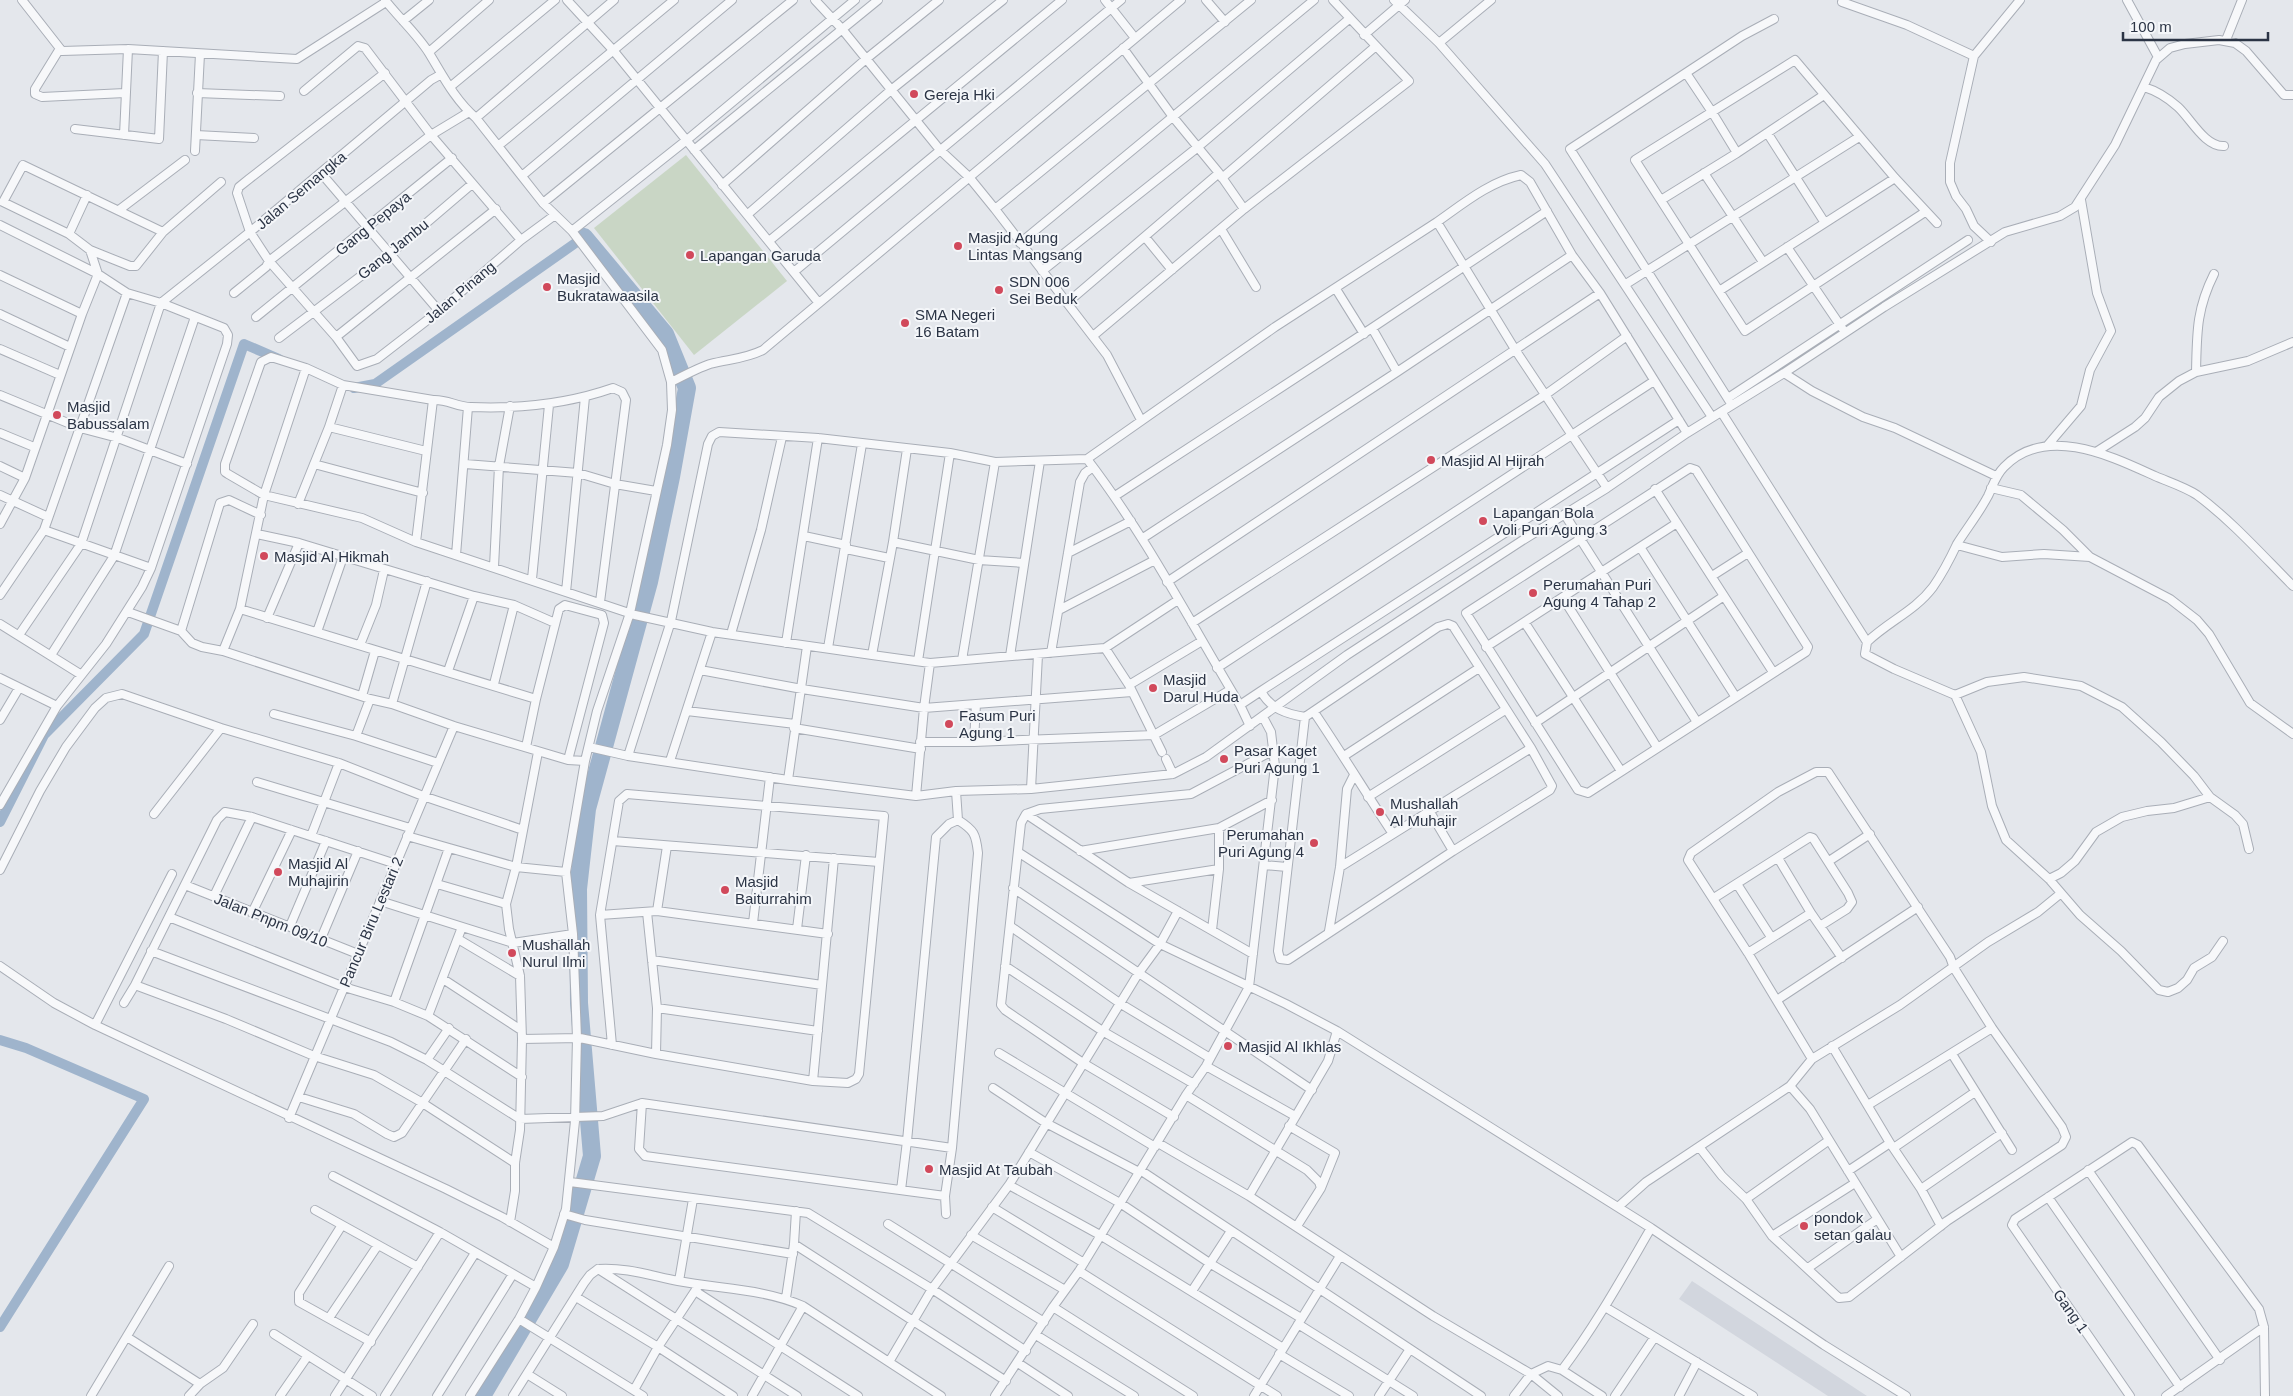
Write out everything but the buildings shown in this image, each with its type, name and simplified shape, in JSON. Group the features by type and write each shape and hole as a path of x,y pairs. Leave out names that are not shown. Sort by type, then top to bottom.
{"street":[{"path":"22,0 59,50"},
{"path":"403,21 428,0"},
{"path":"429,52 489,0"},
{"path":"450,87 555,0"},
{"path":"567,0 613,50 636,80 688,139 694,150 795,271 818,302"},
{"path":"476,118 614,0"},
{"path":"498,146 674,0"},
{"path":"523,175 732,0"},
{"path":"544,203 793,0"},
{"path":"815,0 842,29 940,150 969,177 995,209 1107,356 1141,420"},
{"path":"572,231 688,139 855,0"},
{"path":"694,150 878,0"},
{"path":"722,185 866,59 939,0"},
{"path":"748,214 891,90 1003,0"},
{"path":"769,241 1062,0"},
{"path":"1104,0 1135,38"},
{"path":"795,271 1121,0"},
{"path":"675,381 710,364 752,356 763,350 1181,0"},
{"path":"1206,0 1225,22"},
{"path":"995,209 1252,0"},
{"path":"1020,244 1314,0"},
{"path":"1093,336 1244,209 1408,81 1332,0"},
{"path":"1439,43 1491,0"},
{"path":"2009,11 2011,0"},
{"path":"1991,242 1974,226 1950,182 1950,163 1974,56 2009,11 2020,0"},
{"path":"2127,0 2158,57"},
{"path":"2226,40 2242,0"},
{"path":"59,50 163,51 298,59 385,1 429,52 440,75 469,112 523,175 544,203 572,231 585,248 662,350 675,381 668,445 656,491 632,614 597,711 594,748 586,761 566,872 573,934 579,1038 579,1116 570,1182 568,1215 536,1286 523,1321 470,1396"},
{"path":"1364,35 1399,2 1439,43 1546,164 1712,417"},
{"path":"1842,2 1907,25 1974,56"},
{"path":"1730,402 1570,149 1742,36 1774,19"},
{"path":"1042,271 1198,148 1349,20"},
{"path":"1730,402 1784,373 1844,332 2005,232 2060,216 2075,208 2112,152 2158,57 2176,46 2226,40 2236,43 2246,51 2284,94 2293,95"},
{"path":"304,91 358,46 365,48 431,135 522,240"},
{"path":"1067,303 1376,46"},
{"path":"1123,48 1172,117 1244,209"},
{"path":"59,50 35,89 35,94 42,97 125,93"},
{"path":"124,135 128,50"},
{"path":"75,129 159,139 163,51"},
{"path":"196,151 200,54"},
{"path":"1925,212 1745,331 1635,160 1795,60 1895,178 1937,223"},
{"path":"385,73 239,187 237,194 250,232 269,261 336,337 496,209"},
{"path":"1686,73 1736,153"},
{"name":"Jalan Semangka","path":"161,303 440,75"},
{"path":"2144,87 2157,91 2172,102 2211,143 2224,146"},
{"path":"197,93 280,96"},
{"path":"1661,200 1768,134 1824,95"},
{"path":"234,293 266,267 269,261 431,135 469,112"},
{"path":"1768,134 1825,223"},
{"path":"196,135 254,138"},
{"path":"1626,284 1860,137"},
{"name":"Gang Pepaya","path":"256,317 452,158"},
{"path":"119,210 185,160"},
{"path":"164,232 23,164 3,202 69,234 90,250 130,266 136,266 164,232 221,182"},
{"path":"321,173 439,311"},
{"path":"1704,173 1763,262"},
{"path":"624,755 671,621 708,444 712,436 720,432 818,438 907,449 950,452 995,462 1087,459 1275,327 1336,289 1482,190 1508,178 1522,175 1530,182 1572,255 1600,293 1687,433"},
{"path":"1719,291 1895,178"},
{"name":"Gang Jambu","path":"279,338 390,254 472,184"},
{"path":"69,234 87,195"},
{"path":"2046,446 2081,406 2090,370 2111,331 2097,293 2081,200"},
{"path":"1115,496 1364,334 1547,211"},
{"name":"Jalan Pinang","path":"336,337 357,366 377,359 439,311 522,240 555,215"},
{"path":"1437,222 1516,351 1607,488"},
{"path":"0,225 98,274 127,293 161,303 224,328 228,335 227,344 151,568 128,612 106,644 80,674 57,706 0,805"},
{"path":"1221,229 1256,287"},
{"path":"1145,237 1172,270"},
{"path":"594,748 624,755 788,780 916,796 956,791 1031,789 1173,774 1206,757 1346,655 1523,540 1566,517 1687,433 1722,412 1730,402 1840,324 1968,240"},
{"path":"1787,247 1844,332"},
{"path":"0,524 13,503 24,478 60,374 98,274 90,250"},
{"path":"1143,538 1572,255"},
{"path":"2196,372 2200,308 2204,294 2214,274"},
{"path":"0,275 82,314"},
{"path":"1336,289 1364,334"},
{"path":"0,595 44,530 127,293"},
{"path":"1167,582 1516,351 1600,293"},
{"path":"19,635 81,544 118,438 161,303"},
{"path":"0,314 70,347"},
{"path":"51,655 114,556 196,317"},
{"path":"1372,328 1397,372"},
{"path":"1192,623 1545,395 1627,336"},
{"path":"2096,452 2135,427 2145,418 2159,397 2169,388 2196,372 2248,361 2293,342"},
{"path":"0,349 60,374"},
{"path":"600,602 626,400 618,389 613,388 585,397 549,405 468,407 443,399 433,400 343,385 306,368 271,357 261,362 225,464 225,472 228,474 264,495 362,518 416,542 655,620 671,621 712,632 930,663 1105,648 1178,600"},
{"path":"223,651 240,608 262,515 264,495 306,368"},
{"path":"1784,373 1812,391 1863,417 1895,428 1996,476"},
{"path":"1217,668 1654,381"},
{"path":"298,504 330,427 343,385"},
{"path":"0,395 80,428 118,438 187,464"},
{"path":"566,592 585,397"},
{"path":"416,542 433,400"},
{"path":"532,579 549,405"},
{"path":"494,567 499,466 510,406"},
{"path":"456,554 465,464 468,407"},
{"path":"1722,412 1867,642"},
{"path":"1240,705 1679,420"},
{"path":"330,427 426,451"},
{"path":"0,433 34,447"},
{"path":"731,634 761,530 782,437"},
{"path":"786,643 818,438"},
{"path":"828,648 862,444"},
{"path":"2223,941 2221,947 2212,957 2194,968 2187,980 2178,988 2168,992 2159,990 2121,951 2080,915 2049,879 2006,840 1992,806 1981,752 1955,695 1894,669 1865,654 1867,642 1880,629 1921,602 1934,585 1991,488 1996,476 2005,466 2021,454 2046,446 2096,452 2194,493 2217,511 2293,586"},
{"path":"872,655 893,542 907,449"},
{"path":"918,661 950,452"},
{"path":"1087,459 1143,538 1240,705 1250,726"},
{"path":"1010,656 1040,461"},
{"path":"962,660 995,462"},
{"path":"314,464 423,493"},
{"path":"465,464 578,473 615,484 656,491"},
{"path":"0,466 24,478"},
{"path":"1051,653 1080,482 1085,473 1093,468"},
{"path":"1690,468 1694,468 1808,647 1806,652 1588,792 1582,793 1578,790 1535,724 1467,616 1468,611 1579,536 1690,468"},
{"path":"1991,488 2021,495 2063,530 2090,557 2170,599 2198,620 2219,649 2250,704 2293,734"},
{"path":"1655,489 1773,672"},
{"path":"0,496 48,517"},
{"path":"181,631 220,503 228,500 262,515"},
{"path":"1566,517 1697,722"},
{"path":"1068,553 1131,521"},
{"path":"1486,647 1677,523"},
{"path":"44,530 151,568"},
{"path":"257,534 299,543 474,596 514,605 555,623"},
{"path":"804,536 889,558"},
{"path":"893,542 979,560 1024,563"},
{"path":"268,618 299,543"},
{"path":"1958,544 2002,557 2044,554 2090,557"},
{"path":"1640,547 1736,696"},
{"path":"1712,576 1748,552"},
{"path":"317,632 343,557"},
{"path":"1059,610 1155,560"},
{"path":"360,645 376,605 384,570"},
{"path":"0,579 8,584"},
{"path":"392,704 426,582"},
{"path":"448,671 474,596"},
{"path":"1535,724 1724,596"},
{"path":"1563,598 1657,746"},
{"path":"494,684 514,605"},
{"path":"526,747 536,699 560,609 565,605 602,615 604,619 568,760"},
{"path":"240,608 375,651 494,684 536,699"},
{"path":"128,612 181,631 192,643 202,647 223,651 538,752 568,760 586,761"},
{"path":"1525,622 1621,771"},
{"path":"0,624 80,674"},
{"path":"1261,691 1268,702 1274,707 1293,715 1305,717 1438,627 1448,624 1453,626 1531,748 1552,786 1550,790 1453,850 1288,960 1280,958 1278,951 1305,717"},
{"path":"670,761 712,632"},
{"path":"700,670 802,689 924,708 1034,700 1131,689 1202,641"},
{"path":"788,780 794,726 802,689 808,646"},
{"path":"1105,648 1131,689 1173,774"},
{"path":"362,696 375,651"},
{"path":"1031,789 1034,700 1038,655"},
{"path":"916,796 930,663"},
{"path":"1344,756 1479,668"},
{"path":"1955,695 1987,682 2024,677 2081,686 2122,707 2161,742 2194,776 2210,797 2236,815 2244,824 2249,849"},
{"path":"0,678 57,706"},
{"path":"0,720 19,688"},
{"path":"687,711 921,746 1154,735 1230,690"},
{"path":"0,870 40,791 66,747 95,708 106,698 122,694 220,728 339,763 423,796 523,830"},
{"path":"356,736 370,699"},
{"path":"974,742 976,704"},
{"path":"1368,797 1505,710"},
{"path":"1314,712 1393,834"},
{"path":"274,714 356,736 438,763"},
{"path":"995,1396 1026,1351 1053,1306 1084,1263 1139,1171 1226,1033 1250,987 1272,800 1274,750 1271,732 1263,717"},
{"name":"Pancur Biru Lestari 2","path":"289,1118 454,726"},
{"path":"154,814 220,728"},
{"path":"1340,867 1531,748"},
{"path":"1174,1117 1083,1063 1005,1010 1001,1005 1020,823 1026,814 1040,809 1191,794 1274,750"},
{"path":"510,1222 515,1191 515,1163 520,1119 522,1039 520,976 506,904 516,867 538,752"},
{"path":"312,836 339,763"},
{"path":"1700,1148 1722,1176 1746,1199 1772,1236 1839,1298 1849,1297 1941,1226 2062,1145 2066,1136 2062,1127 1992,1028 1918,907 1828,772 1816,772 1778,792 1766,803 1691,853 1689,863 1714,898 1812,1059"},
{"path":"1330,931 1340,867 1347,788 1354,775"},
{"path":"753,924 765,806 770,777"},
{"path":"257,782 324,802 449,848 516,867 566,872"},
{"path":"956,791 958,820"},
{"path":"522,1039 579,1038 590,1040 612,1045 656,1054 813,1081 848,1083 856,1079 859,1074 884,816 627,794 619,801 600,915 612,1045"},
{"path":"2049,879 2062,873 2075,861 2096,832 2122,817 2147,810 2174,808 2210,797"},
{"path":"1080,850 1219,828 1272,800"},
{"path":"124,1003 135,985 217,820 225,812 312,836 396,864"},
{"path":"1430,812 1453,850"},
{"path":"1026,814 1129,883 1254,954"},
{"path":"214,896 252,818"},
{"path":"901,1190 936,837 949,824 958,820"},
{"path":"946,1214 945,1196 952,1148 978,853 976,839 971,828 958,820"},
{"path":"1212,930 1219,869 1219,828"},
{"path":"252,913 292,830"},
{"path":"1829,861 1870,834"},
{"path":"1714,898 1810,837 1813,838 1829,861 1852,902 1847,909 1820,926"},
{"path":"290,926 326,841"},
{"path":"613,841 880,862"},
{"path":"657,912 667,846"},
{"path":"394,1002 449,848"},
{"path":"320,941 358,851"},
{"path":"1018,852 1160,944 1286,1004 1337,1031 1651,1228 1824,1345 1906,1396"},
{"path":"797,929 806,856"},
{"path":"813,1081 834,858"},
{"path":"1778,858 1811,913 1842,958"},
{"path":"1264,864 1287,867"},
{"path":"1129,883 1219,869"},
{"path":"94,1025 172,874"},
{"path":"437,884 506,904"},
{"path":"1737,884 1772,937"},
{"name":"Jalan Pnpm 09/10","path":"185,885 252,913 290,926 320,941 358,954"},
{"path":"1013,888 1312,1090"},
{"path":"1618,1207 1646,1182 1700,1148 1790,1086 1812,1059 1900,1005 1978,949 2038,912 2060,894"},
{"path":"380,901 513,943 573,934"},
{"path":"1777,1000 1918,907"},
{"path":"889,1362 932,1289 1009,1185 1138,974 1160,944 1178,911"},
{"path":"647,912 657,1008 656,1054"},
{"path":"600,915 657,912 828,934"},
{"path":"1748,953 1811,913"},
{"path":"169,917 344,987 394,1002 428,1016 522,1076"},
{"path":"1010,926 1121,1004 1210,1058"},
{"path":"428,1016 462,927"},
{"path":"458,938 520,976"},
{"path":"151,951 391,1042 444,1070 520,1119 603,1116 642,1103 952,1148"},
{"path":"652,960 822,985"},
{"path":"0,966 54,1003 94,1025 289,1118 397,1166 510,1222 554,1247"},
{"path":"1005,966 1104,1032 1194,1084"},
{"path":"443,979 521,1030"},
{"path":"135,985 226,1019 314,1056 374,1075 421,1102 515,1163"},
{"path":"657,1008 818,1031"},
{"path":"427,1060 449,1028"},
{"path":"1868,1105 1992,1028"},
{"path":"1249,1196 1328,1061 1337,1031"},
{"path":"299,1097 354,1114 394,1137 402,1133 421,1102 466,1039"},
{"path":"1832,1046 1921,1189 1941,1226"},
{"path":"999,1053 1064,1093 1249,1196 1433,1316 1531,1374 1558,1396"},
{"path":"1952,1054 2012,1150"},
{"path":"1206,1066 1295,1116"},
{"path":"1790,1086 1810,1109 1876,1220 1901,1257"},
{"path":"993,1088 1046,1123 1139,1171 1481,1396"},
{"path":"1848,1171 1975,1092"},
{"path":"1186,1096 1307,1170 1319,1182 1321,1188"},
{"path":"642,1103 639,1149 645,1156 945,1196"},
{"path":"1289,1126 1335,1154 1321,1188 1297,1226"},
{"path":"1921,1189 2002,1133"},
{"path":"1746,1199 1828,1140"},
{"path":"2180,1387 2048,1197 2132,1142 2138,1145 2259,1309 2264,1327 2265,1396"},
{"path":"1029,1152 1120,1203 1300,1321 1388,1382 1413,1396"},
{"path":"2088,1170 2220,1360"},
{"path":"333,1176 440,1232 475,1254 536,1286"},
{"path":"570,1182 693,1199 796,1210 817,1217 1026,1351"},
{"path":"1772,1236 1855,1183"},
{"path":"1009,1185 1100,1235 1192,1291 1349,1396"},
{"name":"Gang 1","path":"2048,1197 2015,1219 2012,1226 2130,1396"},
{"path":"679,1281 693,1199"},
{"path":"992,1207 1084,1263"},
{"path":"315,1210 418,1267"},
{"path":"786,1298 793,1254 796,1210"},
{"path":"568,1215 585,1220 793,1254"},
{"path":"1808,1268 1876,1220"},
{"path":"888,1224 1044,1322"},
{"path":"342,1225 299,1293 300,1302 370,1342"},
{"path":"1562,1370 1605,1307 1651,1228"},
{"path":"1192,1291 1231,1231"},
{"path":"335,1396 440,1232"},
{"path":"971,1235 1064,1290"},
{"path":"794,1244 914,1319 1006,1381"},
{"path":"330,1318 378,1245"},
{"path":"385,1396 475,1254"},
{"path":"1254,1396 1340,1256"},
{"path":"91,1396 169,1266"},
{"path":"598,1269 797,1396"},
{"path":"513,1396 590,1275 598,1269 622,1270 679,1281 697,1288 858,1396"},
{"path":"1079,1271 1277,1396"},
{"path":"437,1396 514,1274"},
{"path":"697,1288 786,1298 803,1306 941,1396"},
{"path":"634,1390 658,1347 697,1288"},
{"path":"576,1297 733,1396"},
{"path":"752,1396 803,1306"},
{"path":"1053,1306 1193,1396"},
{"path":"1605,1307 1697,1362 1741,1393 1753,1396"},
{"path":"523,1321 643,1396"},
{"path":"189,1396 200,1384 223,1368 252,1324"},
{"path":"2166,1396 2220,1360 2264,1327"},
{"path":"274,1334 307,1357 372,1396"},
{"path":"1036,1335 1130,1395"},
{"path":"127,1337 200,1384"},
{"path":"1616,1396 1654,1338"},
{"path":"1379,1396 1410,1349"},
{"path":"280,1396 307,1357"},
{"path":"1679,1396 1697,1362"},
{"path":"1018,1363 1068,1396"},
{"path":"1514,1396 1531,1374 1548,1366 1562,1370 1602,1396"},
{"path":"527,1374 562,1396"}],"shaded area":[{"path":"1692,1281 1867,1396 1828,1396 1679,1299"}],"green space":[{"name":"Lapangan Garuda","path":"686,155 787,281 694,355 594,228"}],"waterway":[{"path":"354,388 375,384 584,237"},
{"path":"482,1396 560,1264 592,1156 579,1003 578,889 587,809 649,582 687,388 665,334 584,237"},
{"path":"0,822 44,735 144,634 244,344 279,359"},
{"path":"0,1040 26,1048 144,1099 0,1327"}],"place":[{"name":"Gereja Hki","path":"914,94"},
{"name":"Masjid Agung Lintas Mangsang","path":"958,246"},
{"name":"Lapangan Garuda","path":"690,255"},
{"name":"Masjid Bukratawaasila","path":"547,287"},
{"name":"SDN 006 Sei Beduk","path":"999,290"},
{"name":"SMA Negeri 16 Batam","path":"905,323"},
{"name":"Masjid Babussalam","path":"57,415"},
{"name":"Masjid Al Hijrah","path":"1431,460"},
{"name":"Lapangan Bola Voli Puri Agung 3","path":"1483,521"},
{"name":"Masjid Al Hikmah","path":"264,556"},
{"name":"Perumahan Puri Agung 4 Tahap 2","path":"1533,593"},
{"name":"Masjid Darul Huda","path":"1153,688"},
{"name":"Fasum Puri Agung 1","path":"949,724"},
{"name":"Pasar Kaget Puri Agung 1","path":"1224,759"},
{"name":"Mushallah Al Muhajir","path":"1380,812"},
{"name":"Perumahan Puri Agung 4","path":"1314,843"},
{"name":"Masjid Al Muhajirin","path":"278,872"},
{"name":"Masjid Baiturrahim","path":"725,890"},
{"name":"Mushallah Nurul Ilmi","path":"512,953"},
{"name":"Masjid Al Ikhlas","path":"1228,1046"},
{"name":"Masjid At Taubah","path":"929,1169"},
{"name":"pondok setan galau","path":"1804,1226"}]}
